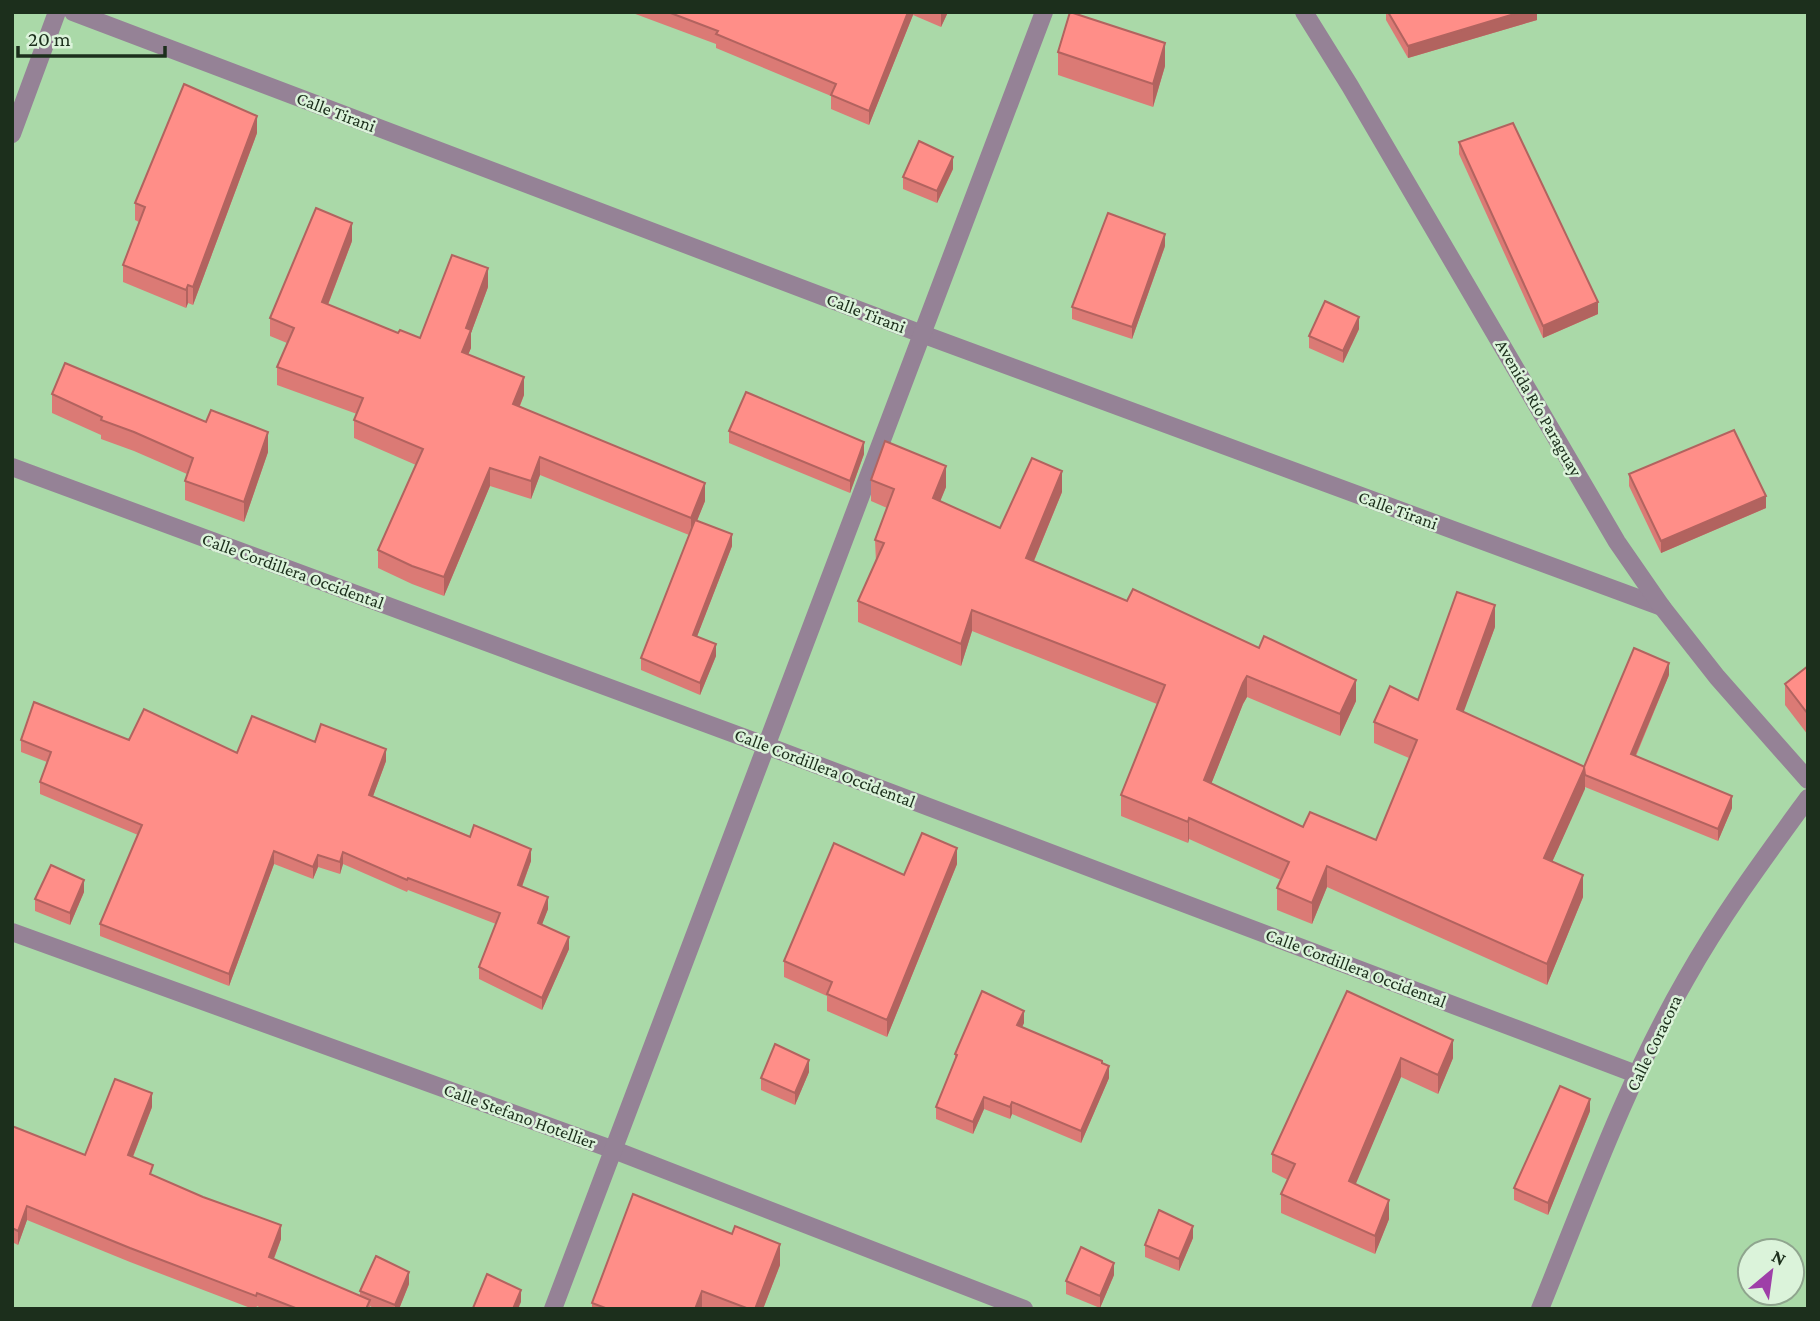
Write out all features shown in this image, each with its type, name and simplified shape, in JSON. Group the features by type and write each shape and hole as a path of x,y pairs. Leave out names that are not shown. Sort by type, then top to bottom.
{"street":[{"path":"12,134 57,12"},
{"name":"Calle Tirani","path":"73,12 922,334 1662,607"},
{"path":"553,1309 1044,12"},
{"name":"Avenida Río Paraguay","path":"1304,12 1617,542 1662,607 1717,677 1808,780"},
{"name":"Calle Cordillera Occidental","path":"12,467 767,746 1636,1073"},
{"name":"Calle Coracora","path":"1540,1309 1636,1073 1685,980 1731,905 1808,798"},
{"name":"Calle Stefano Hotellier","path":"12,932 614,1150 1024,1309"}],"building":[{"path":"668,12 908,12 869,111 831,95 836,84 716,34 718,31"},
{"path":"1070,12 1165,43 1153,84 1058,52"},
{"path":"1388,12 1521,12 1408,46"},
{"path":"184,84 257,116 193,287 188,285 186,290 123,265 145,207 135,203"},
{"path":"1513,123 1598,302 1543,326 1459,142"},
{"path":"919,141 953,157 937,191 903,177"},
{"path":"316,208 352,223 322,302 398,333 400,330 420,338 452,255 488,268 466,328 471,330 462,352 524,377 513,404 705,483 691,518 540,457 531,481 490,468 444,577 378,550 423,449 354,420 363,398 277,367 294,328 270,318"},
{"path":"1108,213 1165,234 1132,327 1072,307"},
{"path":"1325,301 1359,317 1343,351 1309,336"},
{"path":"65,363 206,422 211,410 268,432 244,502 185,481 193,458 101,420 102,417 52,394"},
{"path":"746,392 864,442 850,481 729,431"},
{"path":"1734,430 1766,496 1661,541 1629,474"},
{"path":"885,441 946,466 933,498 1000,528 1032,458 1062,471 1026,558 1127,601 1133,589 1259,648 1264,636 1356,680 1340,714 1247,676 1204,780 1303,827 1310,812 1376,840 1417,740 1374,722 1390,686 1418,700 1457,592 1495,605 1457,709 1585,767 1544,858 1583,875 1547,964 1327,866 1312,903 1277,888 1289,862 1189,818 1188,822 1121,795 1165,685 972,610 961,644 858,601 884,543 875,540 894,489 871,480"},
{"path":"695,520 732,534 693,635 716,644 700,683 641,658"},
{"path":"1634,648 1669,663 1631,754 1732,796 1718,829 1585,775 1584,767"},
{"path":"1808,666 1808,714 1785,684"},
{"path":"34,702 129,740 144,709 237,753 252,716 315,742 321,724 386,749 369,795 470,837 474,825 531,849 518,885 548,897 538,923 569,937 542,998 479,967 500,913 408,878 407,880 343,852 340,862 318,855 313,867 274,851 229,974 100,924 142,825 40,782 51,752 21,740"},
{"path":"922,833 957,848 887,1020 827,994 832,982 784,961 834,843 904,875"},
{"path":"51,865 84,880 70,913 35,899"},
{"path":"982,991 1024,1011 1017,1025 1109,1066 1081,1131 1012,1102 1010,1107 984,1097 973,1122 936,1107"},
{"path":"1347,991 1453,1040 1438,1075 1401,1058 1349,1181 1389,1200 1375,1236 1281,1194 1295,1164 1272,1154"},
{"path":"775,1044 809,1060 795,1093 761,1078"},
{"path":"115,1079 152,1093 128,1155 153,1165 150,1174 203,1197 281,1225 269,1257 370,1300 366,1309 298,1309 257,1293 256,1296 27,1206 18,1231 12,1228 12,1126 85,1155"},
{"path":"1560,1086 1590,1099 1548,1203 1514,1188"},
{"path":"633,1194 732,1234 735,1226 780,1244 755,1309 702,1291 695,1309 608,1309 592,1303"},
{"path":"1159,1210 1193,1226 1179,1259 1145,1245"},
{"path":"1081,1247 1114,1263 1100,1296 1066,1281"},
{"path":"376,1256 409,1272 395,1305 360,1291"},
{"path":"487,1274 521,1290 513,1309 473,1308"}]}
